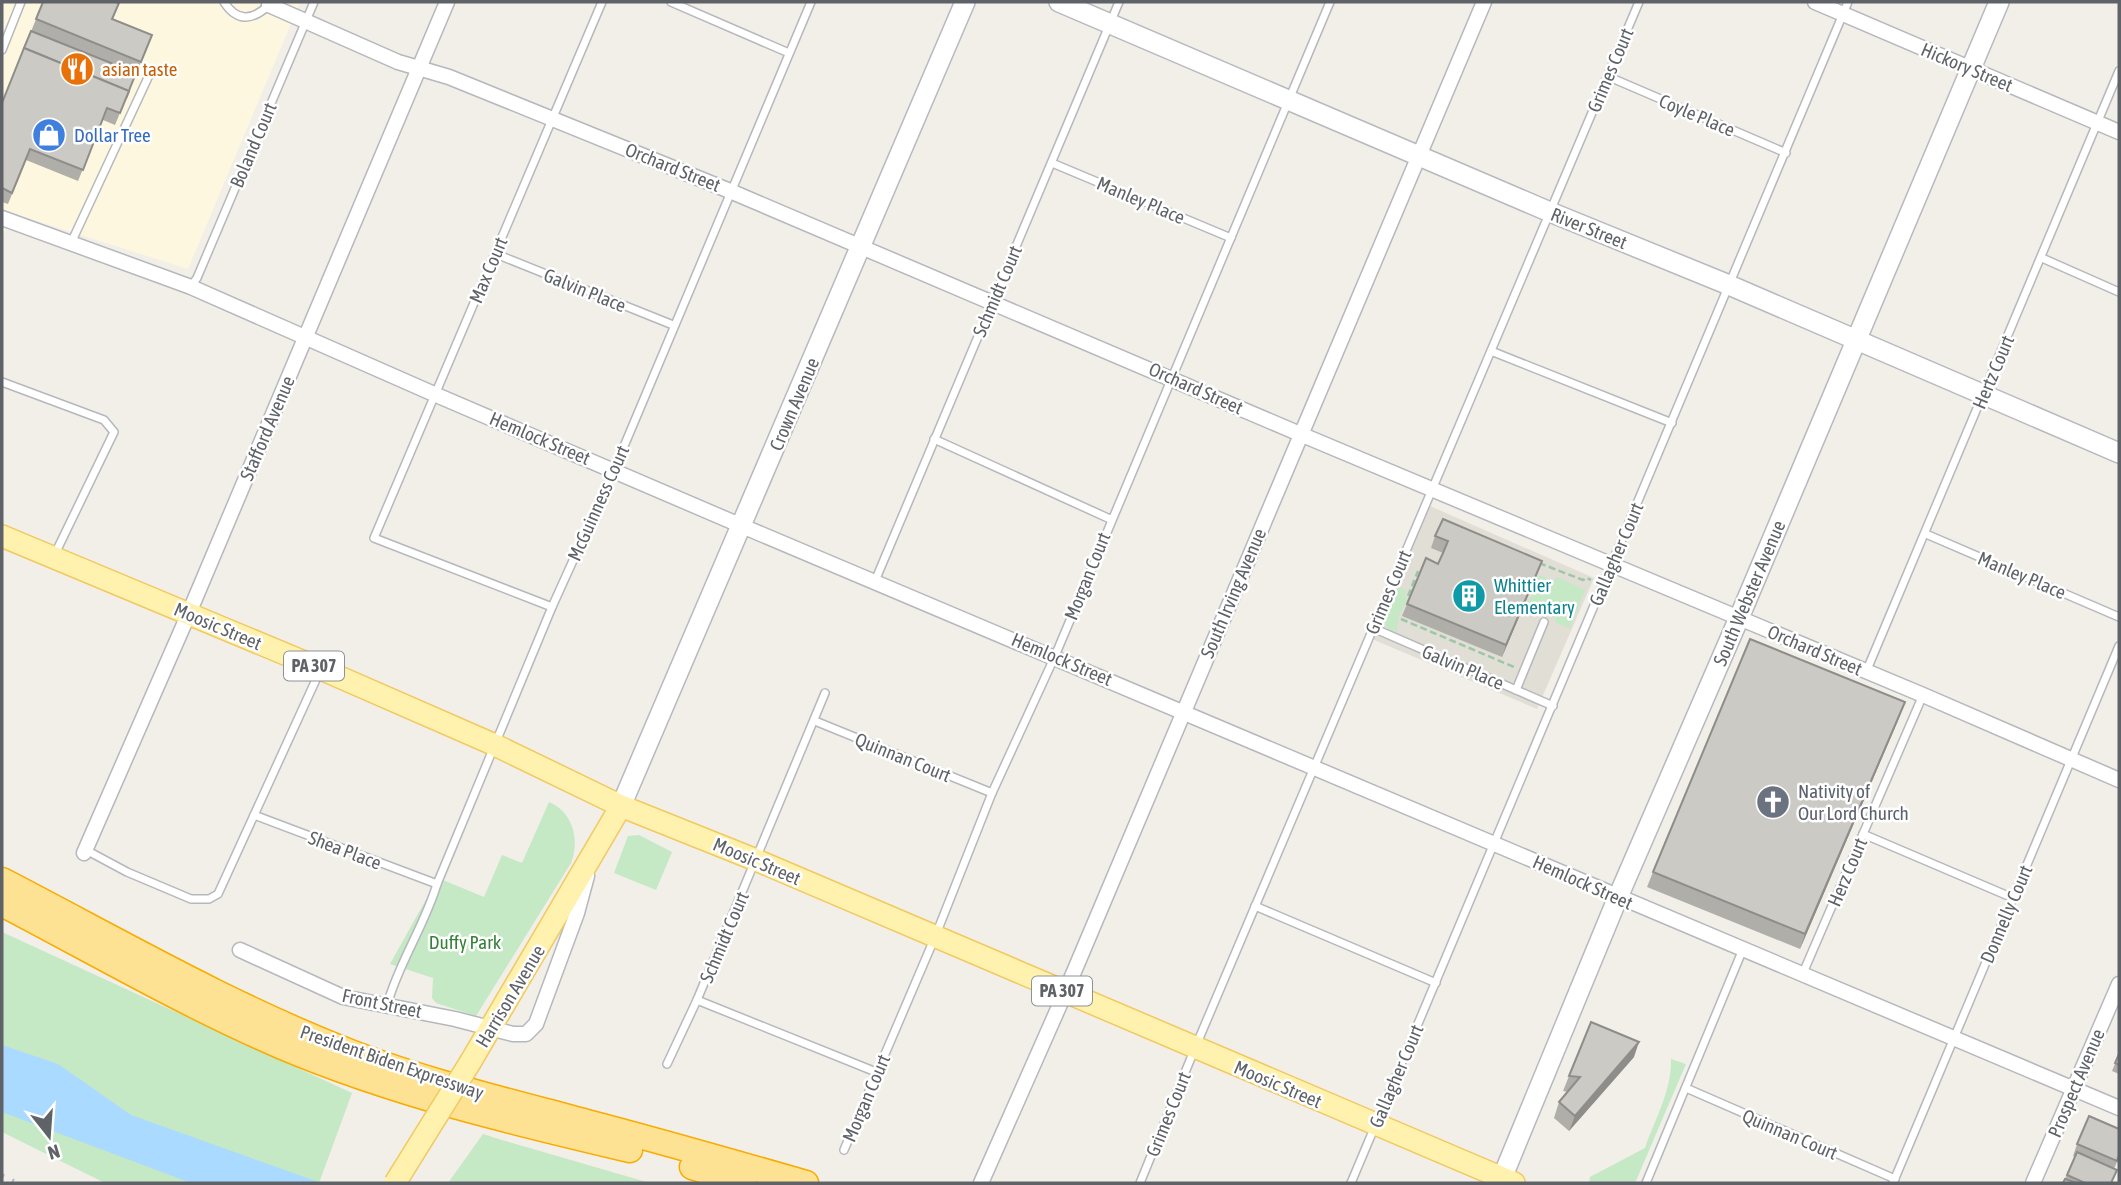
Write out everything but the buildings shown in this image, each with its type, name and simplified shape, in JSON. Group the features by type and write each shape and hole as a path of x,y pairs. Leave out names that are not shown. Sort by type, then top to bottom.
{"highway":[{"name":"President Biden Expressway","path":"2,880 226,998 357,1054 501,1100 806,1183"},
{"name":"President Biden Expressway","path":"2,904 195,1006 270,1042 336,1069 444,1104 641,1153 744,1183"}],"main road":[{"name":"Crown Avenue","path":"621,806 965,2"},
{"name":"River Street","path":"1059,2 2119,453"},
{"name":"South Webster Avenue","path":"1505,1181 1618,897 1999,2"},
{"name":"Moosic Street","path":"2,536 321,669 495,745 621,806 756,860 1505,1181"},
{"name":"Harrison Avenue","path":"395,1183 593,858 621,806"}],"street":[{"name":"Stafford Avenue","path":"85,852 447,2"},
{"name":"South Irving Avenue","path":"981,1183 1065,993 1484,2"},
{"name":"Hickory Street","path":"1815,2 1846,8 1971,68 2119,132"},
{"name":"Orchard Street","path":"269,5 398,62 449,77 861,245 1300,434 2119,780"},
{"name":"Hemlock Street","path":"2,218 191,287 742,526 1055,656 1618,897 1803,972 2119,1108"},
{"name":"Front Street","path":"240,950 342,997 455,1019 490,1029 526,1034 536,1024 577,913 593,858"},
{"name":"Prospect Avenue","path":"2033,1183 2119,984"}],"lane":[{"path":"2,50 21,2"},
{"path":"224,2 231,12 242,17 252,16 269,5"},
{"name":"Boland Court","path":"191,287 314,2"},
{"name":"Max Court","path":"552,607 374,538 602,2"},
{"path":"671,2 789,53"},
{"name":"McGuinness Court","path":"387,1005 394,979 429,912 437,884 552,607 614,470 811,2"},
{"name":"Schmidt Court","path":"874,581 1119,2"},
{"name":"Morgan Court","path":"844,1150 992,793 1055,656 1110,519 1330,2"},
{"name":"Grimes Court","path":"1140,1183 1639,2"},
{"name":"Gallagher Court","path":"1351,1183 1846,8"},
{"path":"71,243 152,69"},
{"name":"Hertz Court","path":"1866,672 2119,71"},
{"name":"Coyle Place","path":"1607,76 1786,153"},
{"name":"Manley Place","path":"1052,163 1231,238"},
{"name":"Galvin Place","path":"496,254 673,326"},
{"path":"2042,258 2119,292"},
{"path":"1491,351 1671,423"},
{"path":"2,382 104,420 114,432 54,557"},
{"path":"934,439 1110,519"},
{"name":"Manley Place","path":"1926,534 2119,617"},
{"path":"1516,690 1544,622"},
{"name":"Galvin Place","path":"1373,628 1553,706"},
{"name":"Donnelly Court","path":"1894,1181 2119,646"},
{"path":"85,852 191,899 209,899 218,894 321,669"},
{"name":"Schmidt Court","path":"667,1064 697,1000 825,693"},
{"name":"Herz Court","path":"1803,972 1923,695"},
{"name":"Quinnan Court","path":"815,721 992,793"},
{"name":"Shea Place","path":"254,816 437,884"},
{"path":"1863,834 2013,898"},
{"path":"1255,906 1436,984"},
{"path":"1646,1183 1743,949"},
{"path":"697,1000 876,1072"},
{"name":"Quinnan Court","path":"1686,1088 1894,1181"}],"path":[{"path":"1531,560 1583,580 1587,578 1602,587"},
{"path":"1408,596 1418,571"},
{"path":"1401,619 1524,671"}],"shaded area":[{"path":"2,2 300,2 188,269 12,213 2,238"},
{"path":"1430,506 1594,578 1537,709 1372,639"}],"green space":[{"path":"1539,575 1554,581 1557,577 1585,590 1570,628 1556,623 1555,617 1540,610 1536,615 1525,611"},
{"path":"1398,587 1407,591 1405,597 1408,599 1399,615 1396,635 1389,631 1385,620"},
{"name":"Duffy Park","path":"549,802 564,813 572,828 575,845 571,863 476,1016 436,1003 432,998 433,978 390,964 438,878 484,897 502,855 522,863"},
{"path":"639,835 672,852 656,890 614,873 628,836"},
{"path":"2,932 352,1093 319,1183 105,1183 2,1132"},
{"path":"1671,1059 1686,1064 1635,1183 1589,1183 1590,1177 1645,1148 1666,1093"},
{"path":"483,1134 502,1140 650,1183 448,1183"}],"water":[{"path":"2,1045 58,1064 131,1115 321,1183 191,1183 2,1112"}],"railway":[{"path":"2,1176 17,1183"}],"place":[{"name":"asian taste","path":"77,69"},
{"name":"Dollar Tree","path":"49,135"},
{"name":"Whittier Elementary","path":"1469,596"},
{"name":"Nativity of Our Lord Church","path":"1773,802"}]}
